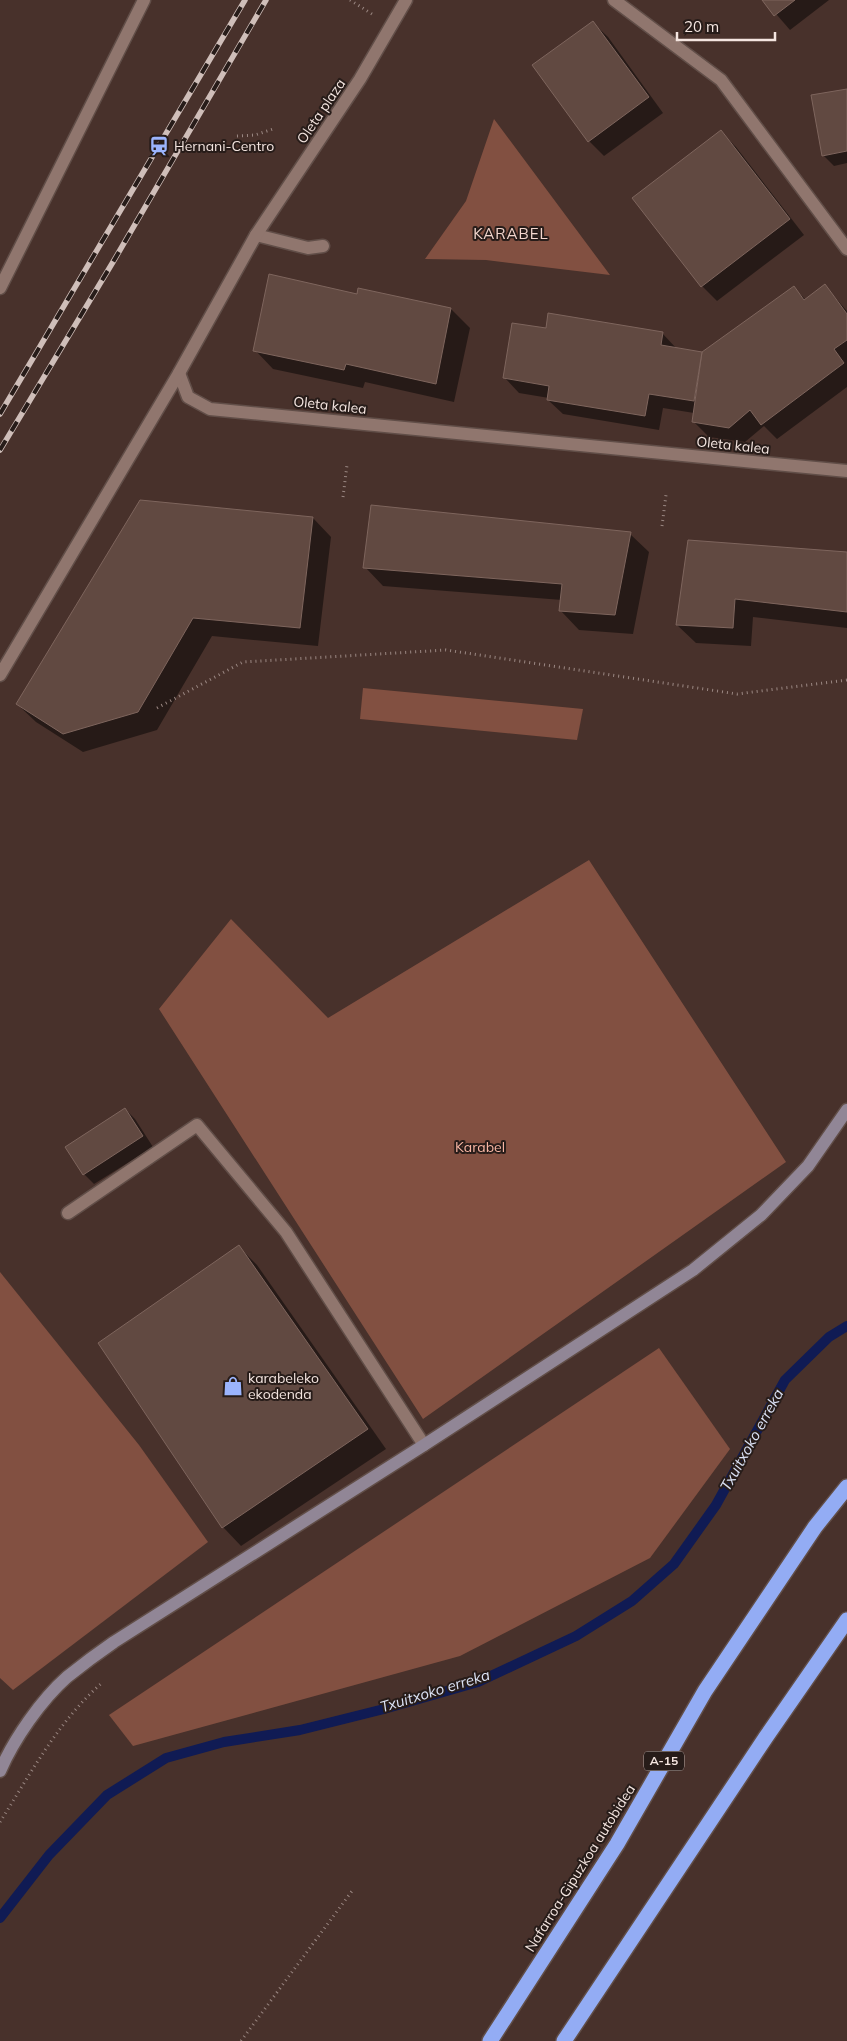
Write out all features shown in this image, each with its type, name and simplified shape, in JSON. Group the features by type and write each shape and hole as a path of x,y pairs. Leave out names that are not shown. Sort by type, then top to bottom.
{"highway":[{"name":"Nafarroa-Gipuzkoa autobidea","path":"490,2041 617,1844 704,1691 815,1527 847,1487"},
{"path":"564,2041 760,1746 847,1620"}],"street":[{"path":"0,288 144,0"},
{"name":"Oleta plaza","path":"178,373 256,236 360,79 406,0"},
{"path":"614,0 721,80 847,249"},
{"path":"256,236 308,248 322,246"},
{"path":"0,675 178,373"},
{"name":"Oleta kalea","path":"178,373 188,397 210,409 847,471"},
{"path":"0,1771 7,1755 34,1714 66,1678 114,1642 424,1445 693,1270 761,1215 808,1166 847,1110"},
{"path":"68,1212 196,1125 286,1232 424,1445"}],"path":[{"path":"350,0 375,16"},
{"path":"237,136 255,135 273,129"},
{"path":"343,497 347,465"},
{"path":"662,526 666,494"},
{"path":"156,708 243,662 446,650 737,694 847,680"},
{"path":"241,2041 352,1891"}],"green space":[{"path":"494,119 610,275 486,260 425,259 466,201"},
{"path":"363,688 583,709 577,740 360,719"},
{"name":"Karabel","path":"589,860 786,1162 423,1419 159,1009 231,919 328,1018"},
{"path":"0,1272 139,1445 208,1542 13,1690 0,1678"},
{"path":"659,1348 730,1449 650,1558 460,1656 133,1746 109,1715"}],"building":[{"path":"762,0 795,0 774,16"},
{"path":"593,21 649,97 588,142 532,65"},
{"path":"847,89 847,151 822,156 811,95"},
{"path":"721,130 790,219 701,287 632,198"},
{"path":"269,274 357,294 358,288 451,308 436,384 346,364 344,370 253,351"},
{"path":"825,284 847,314 847,340 834,349 844,363 761,425 750,410 729,428 692,422 702,352 794,286 804,300"},
{"path":"548,313 663,332 661,345 702,352 694,401 649,394 645,416 547,400 549,386 503,378 512,323 546,328"},
{"path":"140,500 313,517 300,628 193,618 138,712 63,734 16,704"},
{"path":"371,505 631,532 615,615 559,611 562,584 363,568"},
{"path":"688,540 847,552 847,612 735,599 733,628 676,625"},
{"path":"125,1108 143,1136 83,1175 65,1147"},
{"name":"karabeleko ekodenda","path":"239,1245 368,1429 222,1528 98,1343"}],"waterway":[{"name":"Txuitxoko erreka","path":"0,1918 49,1855 107,1795 166,1758 224,1742 300,1730 384,1709 478,1682 576,1636 632,1601 674,1564 716,1505 785,1380 829,1337 847,1326"}],"railway":[{"path":"0,414 245,0"},
{"path":"0,450 113,262 266,0"}],"place":[{"name":"Hernani-Centro","path":"159,146"},
{"name":"karabeleko ekodenda","path":"233,1386"}],"district":[{"name":"KARABEL","path":"511,234"}]}
